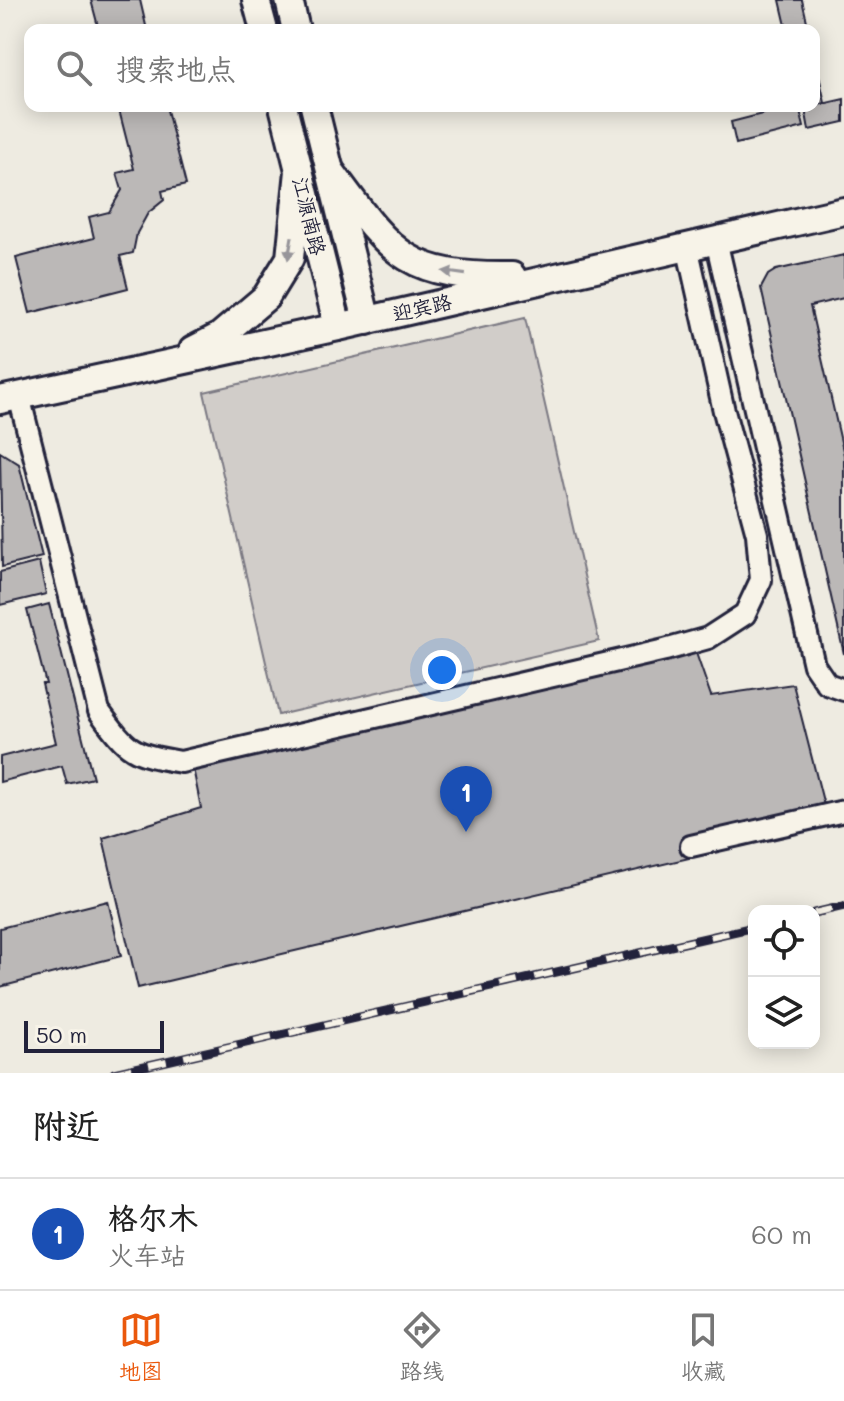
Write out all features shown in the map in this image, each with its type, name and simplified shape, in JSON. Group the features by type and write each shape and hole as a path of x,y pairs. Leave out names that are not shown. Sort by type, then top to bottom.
{"main road":[{"path":"256,0 262,24"},
{"path":"289,0 295,24"},
{"name":"江源南路","path":"284,112 338,327"},
{"name":"江源南路","path":"316,112 367,321"},
{"path":"330,170 391,248 415,264 451,274 560,275"},
{"path":"167,364 220,336 266,297 290,258 299,171"},
{"name":"迎宾路","path":"9,398 367,321 844,211"}],"street":[{"path":"716,240 814,665 827,684 844,690"},
{"path":"9,398 59,556 99,711 120,739 141,755 181,762 665,650 708,638 745,614 761,580 757,534 724,411 687,246"},
{"path":"691,846 844,811"}],"shaded area":[{"path":"525,318 599,641 278,715 204,392"}],"building":[{"path":"91,0 140,0 146,24 97,24"},
{"path":"780,0 802,0 808,24 786,24"},
{"path":"820,80 825,103 820,104"},
{"path":"844,99 844,122 809,130 806,112 820,112 820,105"},
{"path":"120,112 168,112 186,185 162,191 164,200 148,213 137,233 133,253 120,256 128,288 30,313 16,258 94,238 89,217 109,212 122,190 117,173 134,169"},
{"path":"770,112 800,112 804,127 736,144 731,122"},
{"path":"844,255 844,298 810,306 844,455 844,654 761,288 768,275 776,270"},
{"path":"0,452 19,464 42,557 2,567"},
{"path":"39,562 46,594 0,605 0,572"},
{"path":"49,604 93,778 67,784 62,766 0,782 0,757 56,743 42,684 46,684 27,610"},
{"path":"696,653 711,696 793,684 829,825 138,988 103,838 201,808 193,768"},
{"path":"108,901 121,956 0,987 0,928"}],"railway":[{"path":"820,912 844,906"},
{"path":"114,1073 748,928"}],"place":[{"name":"格尔木","path":"466,832"}]}
